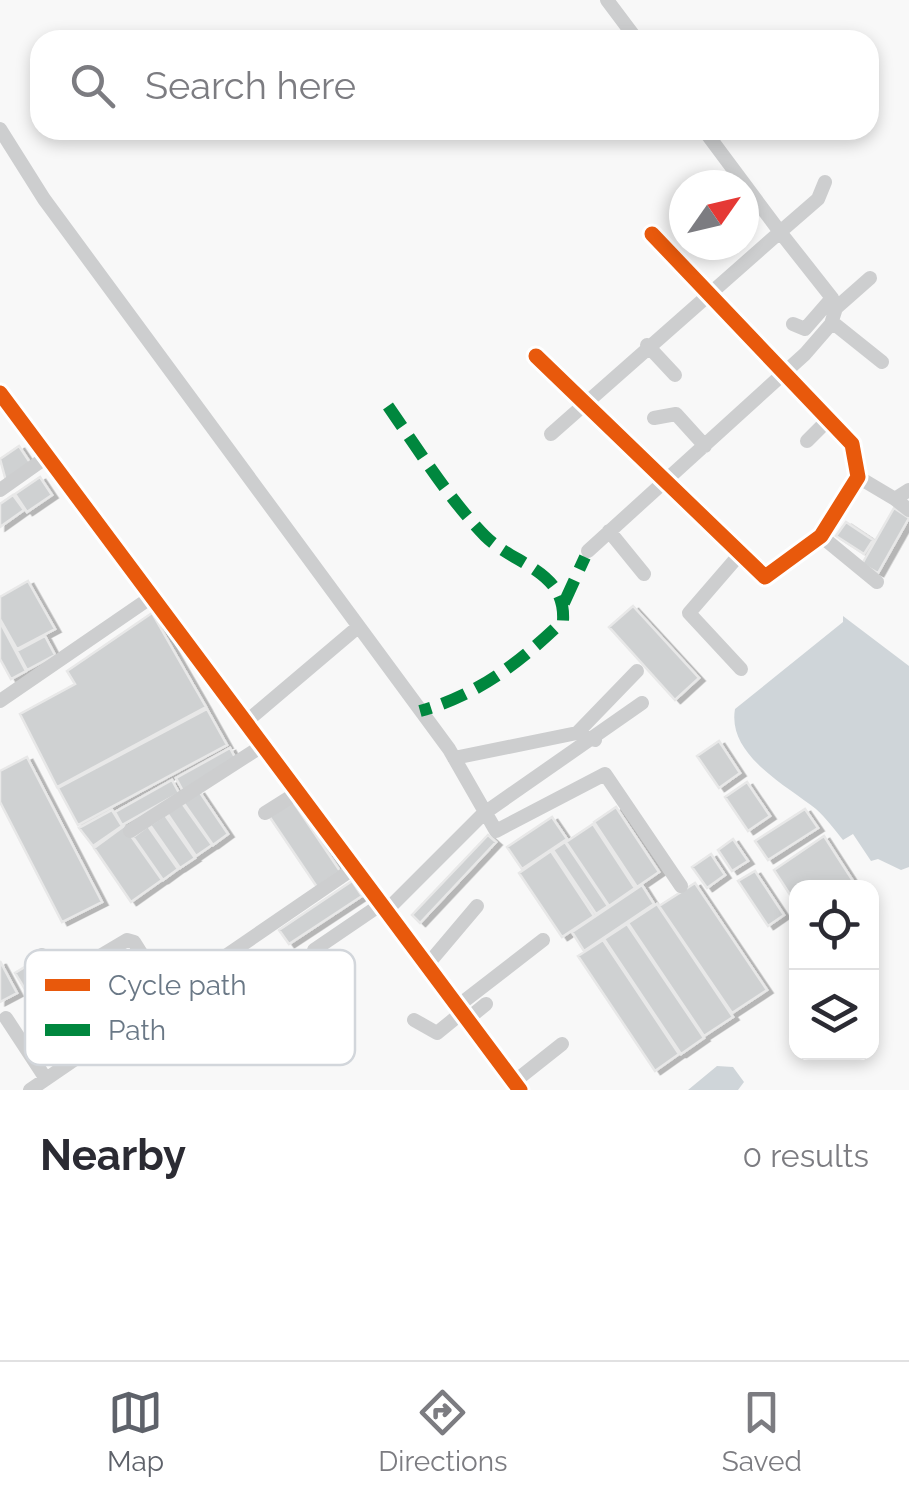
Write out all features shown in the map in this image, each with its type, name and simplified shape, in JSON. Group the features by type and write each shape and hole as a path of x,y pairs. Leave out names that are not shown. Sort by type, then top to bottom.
{"street":[{"path":"608,0 630,30"},
{"path":"0,129 55,214 454,758 484,814 499,832 546,802 556,803 605,774 681,886"},
{"path":"711,140 833,309 882,362"},
{"path":"551,434 647,345 818,198 826,182"},
{"path":"536,356 740,554 770,576 821,536 858,477 852,444 652,234"},
{"path":"793,324 806,329 870,278"},
{"path":"588,551 784,374 833,309"},
{"path":"647,345 675,375"},
{"path":"0,393 357,866 517,1086 562,1044"},
{"path":"654,418 676,414 705,446"},
{"path":"807,442 830,419"},
{"path":"0,490 48,456"},
{"path":"858,477 909,510"},
{"path":"896,499 909,490"},
{"path":"609,531 644,574"},
{"path":"821,536 877,582"},
{"path":"740,554 689,613 741,669"},
{"path":"0,701 153,596"},
{"path":"247,721 358,627"},
{"path":"454,758 536,745 577,733 637,671"},
{"path":"314,950 386,906 484,814 595,740 642,703"},
{"path":"577,733 595,740"},
{"path":"130,831 265,744"},
{"path":"265,813 300,791"},
{"path":"235,950 357,866"},
{"path":"428,964 477,906"},
{"path":"111,950 128,940 139,950"},
{"path":"414,1020 436,1034 543,940"},
{"path":"464,1011 486,1004"},
{"path":"6,1018 25,1058"},
{"path":"38,1086 68,1065"}],"shaded area":[{"path":"843,616 909,666 909,867 901,870 878,859 871,861 853,834 843,840 816,809 749,755 735,726 735,709 843,622"},
{"path":"717,1066 733,1067 744,1082 738,1090 688,1090"}],"building":[{"path":"19,446 31,464 6,481 0,459"},
{"path":"40,477 52,495 27,512 15,494"},
{"path":"13,495 24,510 0,527 0,504"},
{"path":"894,508 909,518 878,573 862,564"},
{"path":"846,522 873,540 864,554 836,536"},
{"path":"28,581 55,629 17,649 0,619 0,597"},
{"path":"633,606 699,678 675,700 609,627"},
{"path":"152,613 206,707 57,787 20,714 75,684 67,671"},
{"path":"0,622 26,671 11,679 0,659"},
{"path":"45,636 55,655 27,670 17,651"},
{"path":"207,709 227,745 78,825 58,788"},
{"path":"719,741 740,773 719,788 697,756"},
{"path":"230,748 237,761 183,791 176,778"},
{"path":"27,757 102,902 62,922 0,802 0,771"},
{"path":"172,780 179,793 122,825 115,812"},
{"path":"747,782 770,816 748,831 725,797"},
{"path":"199,791 228,834 213,845 183,802"},
{"path":"292,800 340,871 317,887 269,816"},
{"path":"182,803 212,845 196,856 167,813"},
{"path":"616,807 659,872 637,887 594,822"},
{"path":"805,809 818,828 768,860 755,841"},
{"path":"112,810 122,826 93,846 79,828"},
{"path":"165,815 195,858 180,868 150,825"},
{"path":"552,817 567,839 522,869 507,847"},
{"path":"593,824 635,888 609,906 566,842"},
{"path":"124,826 162,880 131,902 94,848"},
{"path":"148,826 178,869 163,880 133,837"},
{"path":"488,835 496,842 420,923 412,915"},
{"path":"824,836 852,880 789,880 789,893 774,870"},
{"path":"733,839 748,861 732,871 718,850"},
{"path":"565,842 608,906 596,914 553,850"},
{"path":"551,851 594,916 562,937 519,873"},
{"path":"711,854 725,875 707,888 692,867"},
{"path":"755,871 784,915 768,926 738,881"},
{"path":"352,881 362,896 289,944 279,930"},
{"path":"695,883 767,990 732,1013 659,906"},
{"path":"642,885 654,904 584,951 572,932"},
{"path":"657,904 733,1017 704,1036 628,923"},
{"path":"627,924 704,1038 681,1054 604,939"},
{"path":"603,940 679,1054 655,1071 578,956"},
{"path":"0,961 17,993 0,1002"},
{"path":"25,967 25,989 15,973"}],"marked path":[{"path":"388,406 471,521 497,546 547,579 562,604 563,621 514,664 479,687 420,711"},
{"path":"564,603 585,557"}],"cycle path":[{"path":"536,356 765,577 821,536 858,477 852,444 652,234"},
{"path":"0,393 520,1090"}]}
